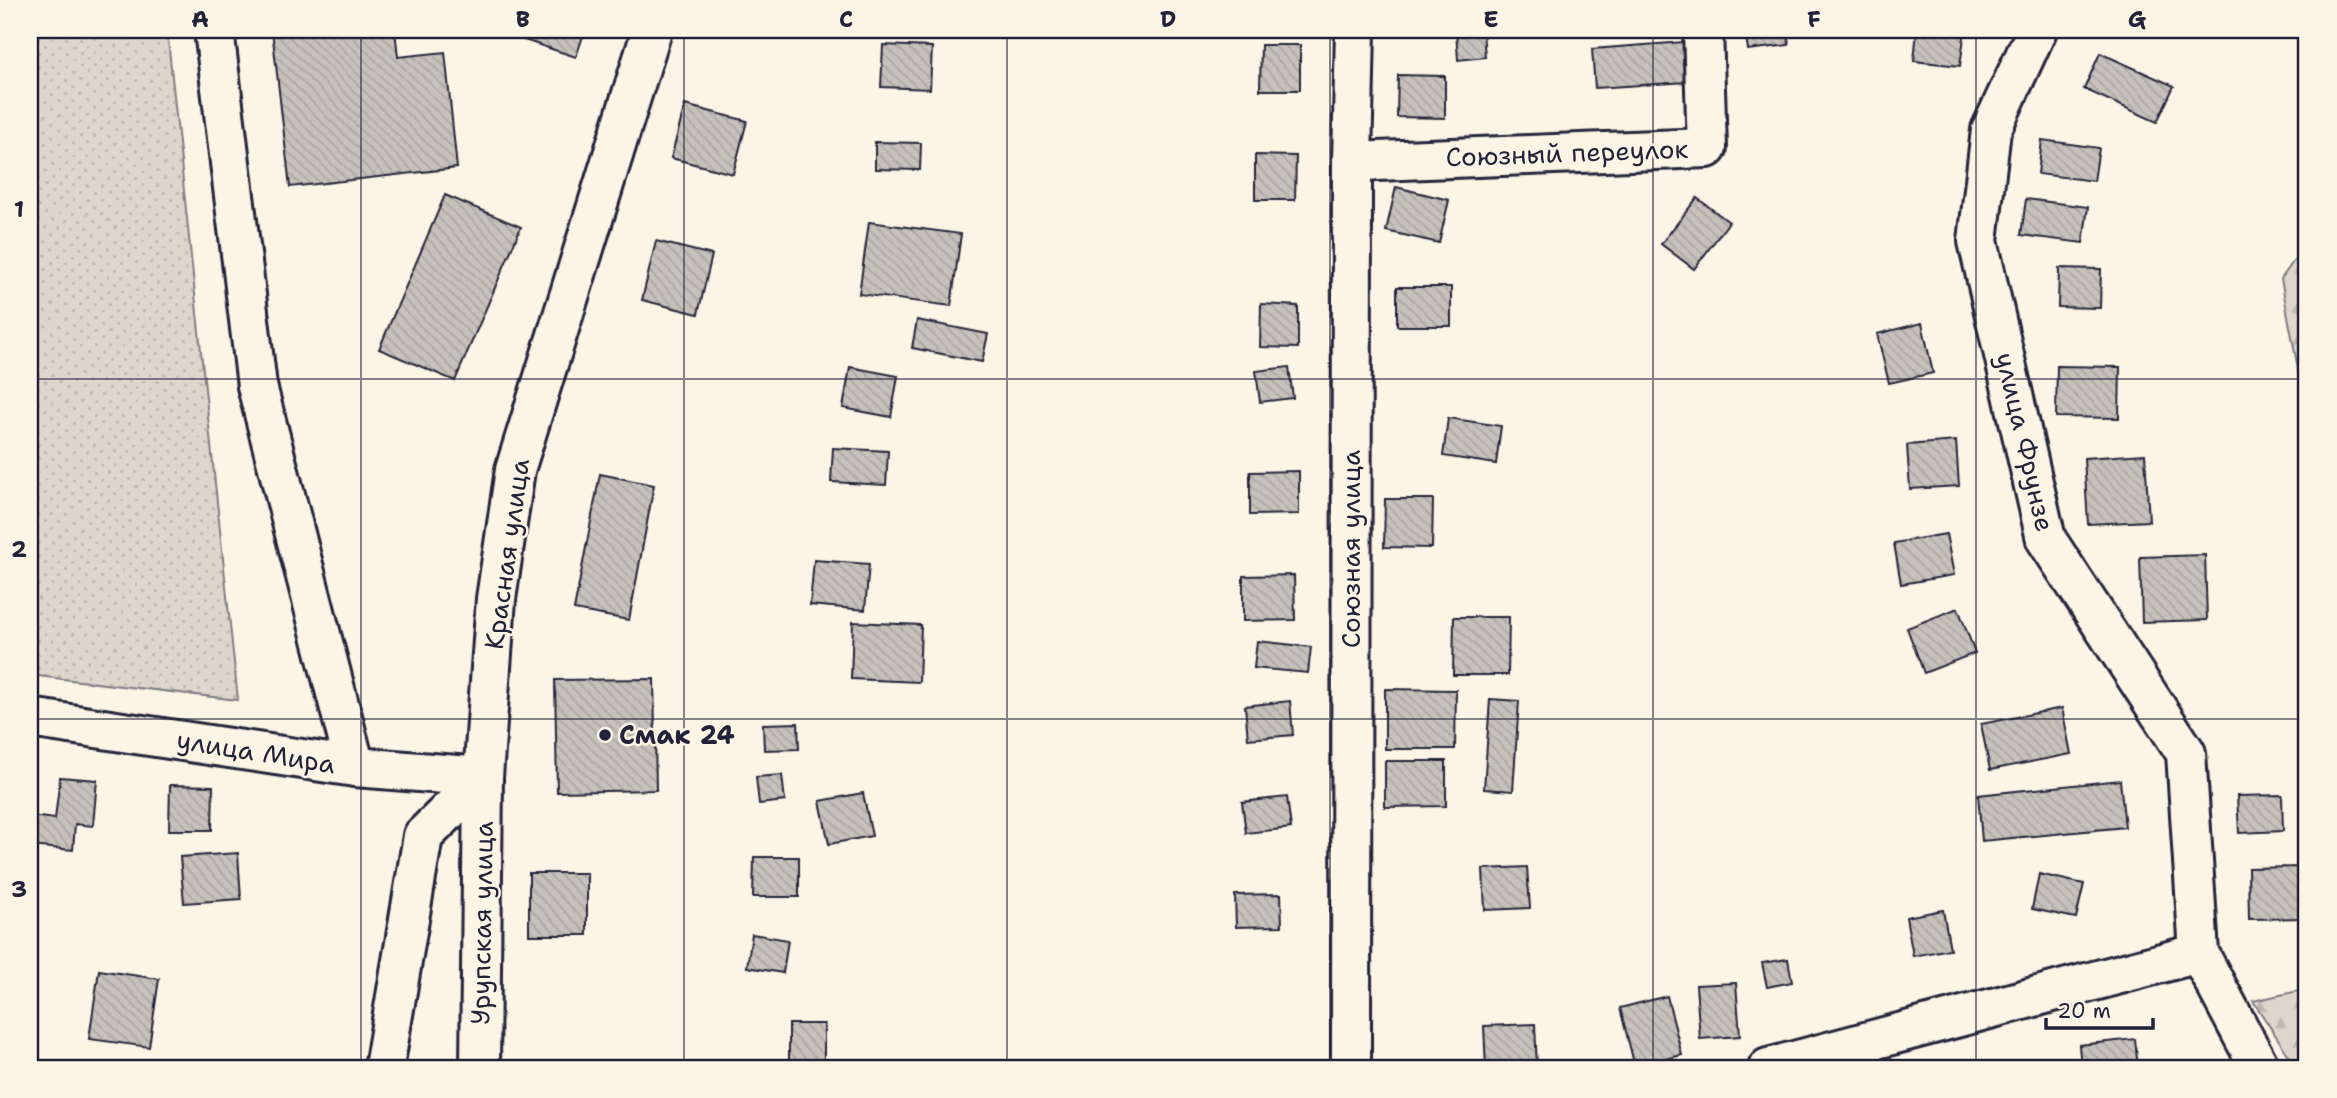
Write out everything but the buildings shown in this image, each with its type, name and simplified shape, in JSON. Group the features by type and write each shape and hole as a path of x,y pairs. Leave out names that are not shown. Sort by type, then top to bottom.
{"street":[{"path":"214,30 257,386 355,767"},
{"name":"Красная улица","path":"484,777 496,599 514,470 652,30"},
{"name":"Союзная улица","path":"1351,1068 1354,30"},
{"name":"Союзный переулок","path":"1352,162 1707,148 1703,30"},
{"name":"улица Фрунзе","path":"2037,30 1991,130 1978,242 2046,539 2186,753 2199,953 2260,1068"},
{"name":"улица Мира","path":"30,718 355,767 484,777"},
{"path":"384,1068 423,836 484,777"},
{"name":"Урупская улица","path":"480,1068 484,777"},
{"path":"1768,1068 2199,953"}],"green space":[{"path":"30,30 167,30 238,700 30,675"},
{"path":"2307,242 2307,417 2281,279"},
{"path":"2307,989 2307,1068 2297,1068 2253,1001"}],"place":[{"name":"Смак 24","path":"605,735"}]}
